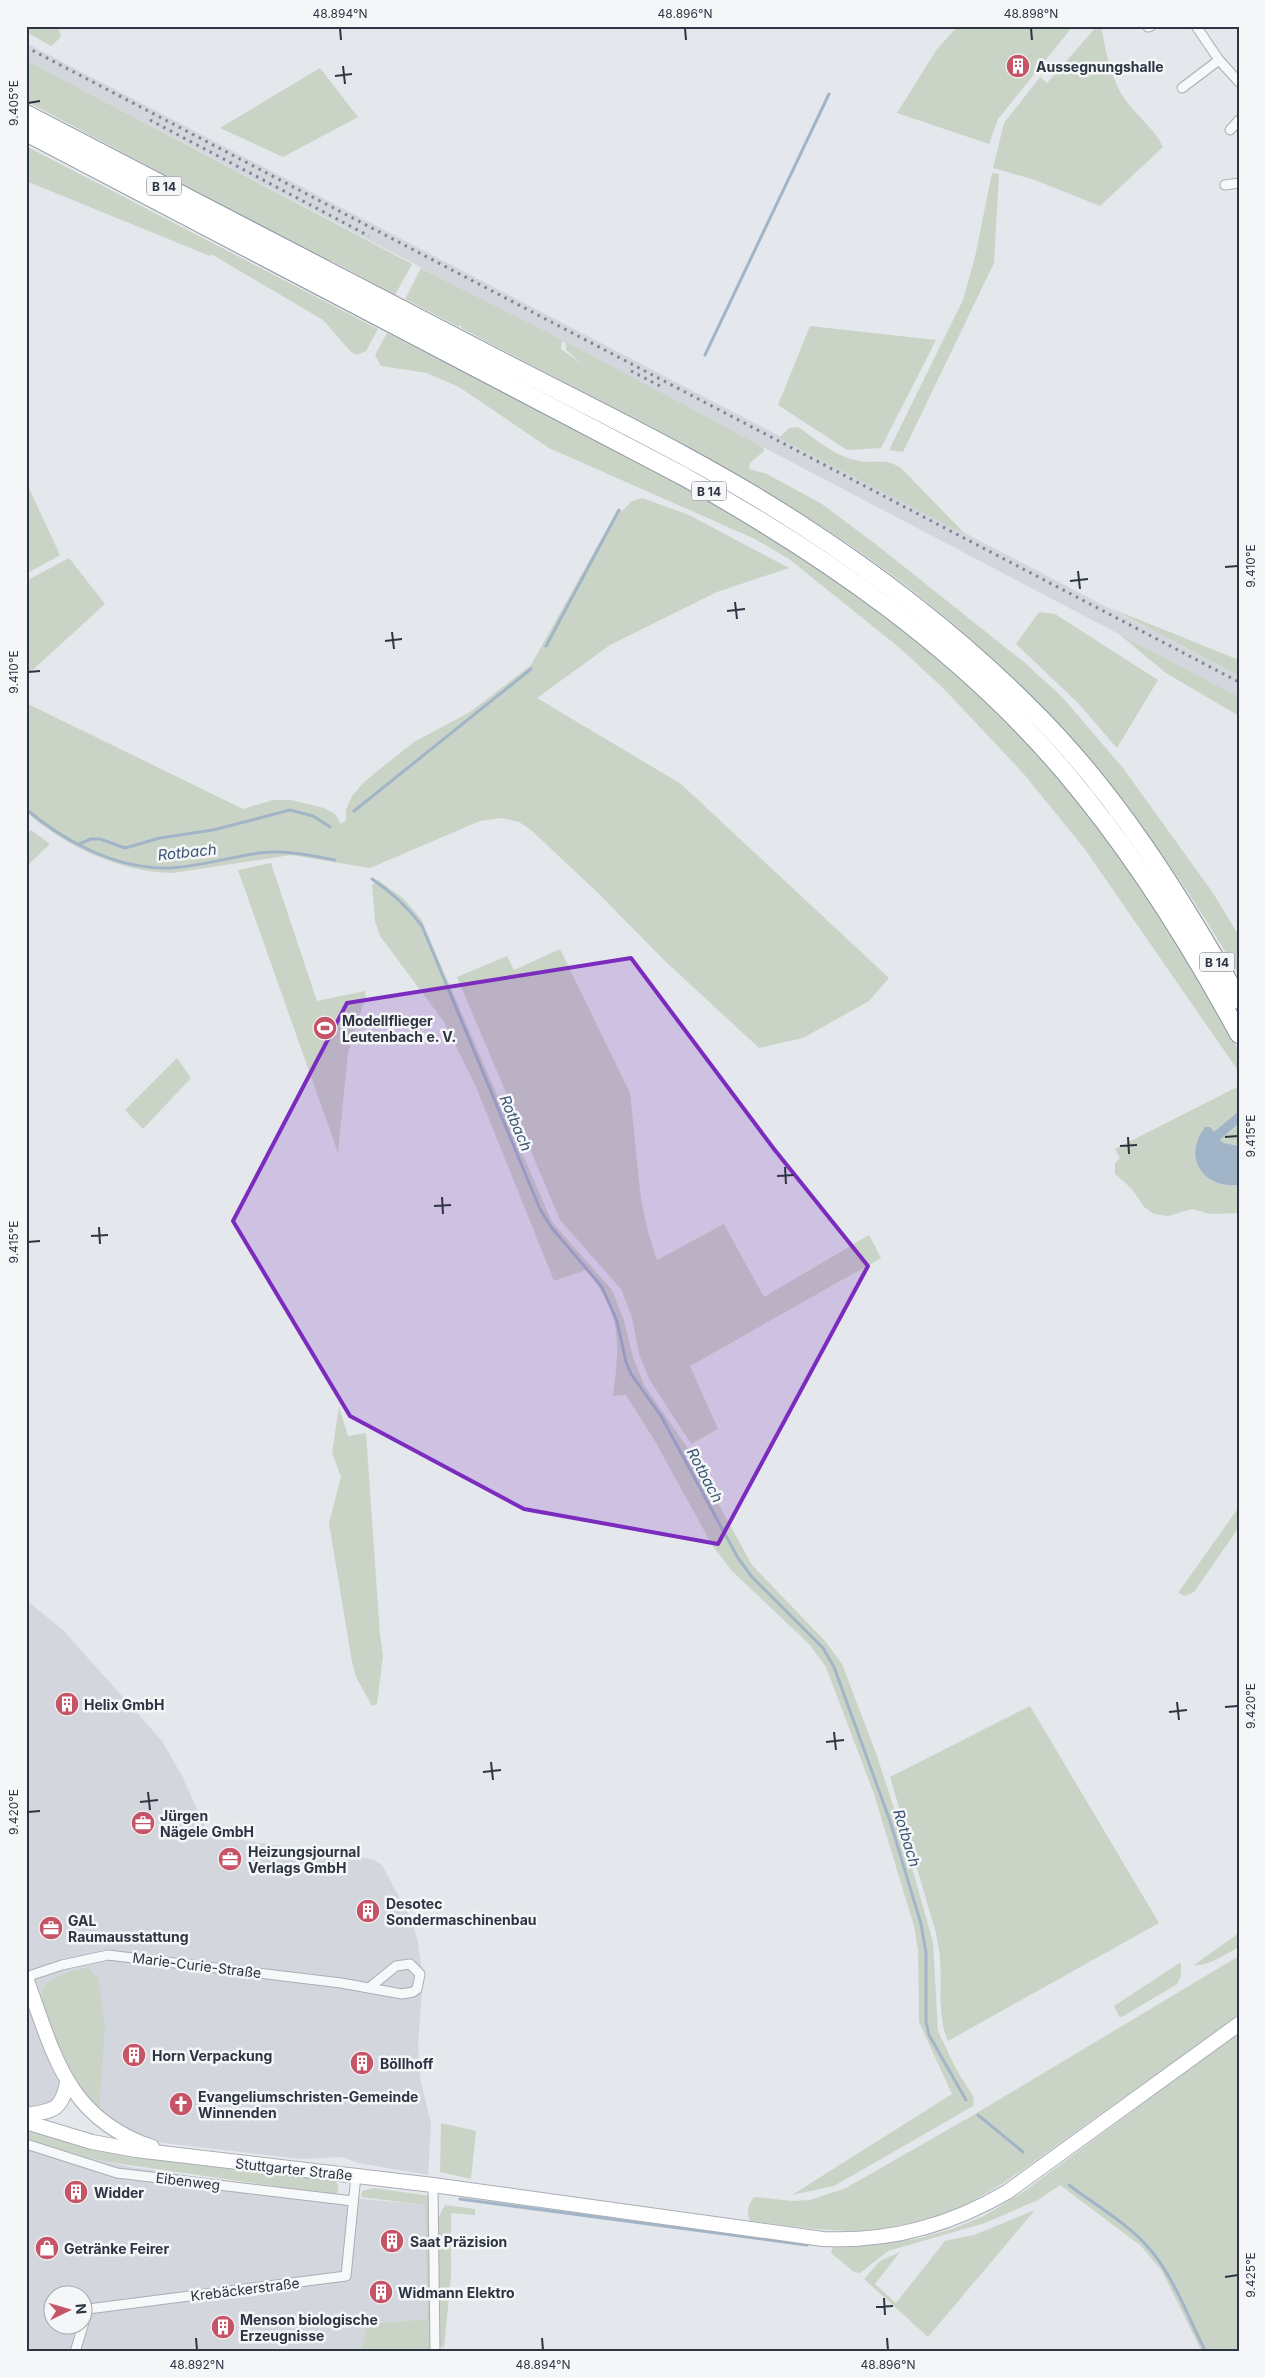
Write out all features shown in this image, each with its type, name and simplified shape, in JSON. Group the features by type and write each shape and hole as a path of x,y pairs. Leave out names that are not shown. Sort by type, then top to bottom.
{"highway":[{"name":"B 14","path":"26,114 681,456 798,522 854,560 916,606 950,635 1030,707 1060,740 1118,811 1167,879 1239,1000"},
{"name":"B 14","path":"26,132 683,476 726,500 809,552 874,596 943,650 985,689 1026,729 1080,790 1130,855 1160,900 1239,1034"}],"main road":[{"path":"26,1978 54,2055 67,2082 85,2105 114,2129 141,2143 176,2155"},
{"name":"Stuttgarter Straße","path":"26,2122 92,2142 176,2155 356,2175 823,2239 866,2239 909,2233 944,2223 976,2210 1007,2192 1239,2024"},
{"path":"26,2115 45,2113 57,2108 63,2100 67,2082"}],"street":[{"path":"1196,26 1219,60 1239,82"},
{"path":"1182,88 1219,60"},
{"path":"1230,130 1239,120"},
{"path":"1225,185 1239,183"},
{"name":"Marie-Curie-Straße","path":"26,1978 62,1965 108,1955 408,1994 413,1992 419,1984 420,1974 410,1964 401,1964 369,1988"},
{"name":"Eibenweg","path":"26,2144 117,2173 353,2201"},
{"name":"Krebäckerstraße","path":"75,2352 88,2309 346,2276 356,2175"},
{"path":"433,2185 435,2352"}],"highlighted area":[{"path":"631,958 774,1149 868,1266 718,1544 524,1509 350,1416 233,1221 347,1003"}],"shaded area":[{"path":"26,43 1239,676 1239,697 26,60"},
{"path":"26,1600 63,1630 162,1741 182,1776 209,1835 372,1859 382,1865 413,1923 418,1943 423,1978 418,2045 420,2078 431,2124 428,2175 358,2163 343,2157 302,2159 155,2142 138,2136 111,2121 72,2082 53,2105 26,2111"},
{"path":"26,2139 77,2156 130,2167 332,2196 426,2205 427,2319 368,2324 360,2352 26,2352"}],"green space":[{"path":"26,26 58,26 61,37 51,46 26,32"},
{"path":"958,26 1073,26 998,119 989,144 897,113 937,49"},
{"path":"1101,26 1110,66 1121,94 1151,129 1163,147 1100,206 1035,180 993,168 1004,123 1040,77 1047,83 1096,27"},
{"path":"26,60 412,264 395,295 332,261 330,263 26,101"},
{"path":"320,68 358,117 283,157 220,128"},
{"path":"26,146 378,329 366,351 357,355 350,351 323,320 211,254 210,256 26,181"},
{"path":"992,173 999,174 994,263 903,452 889,450 963,300 975,257"},
{"path":"421,268 562,340 561,349 582,364 566,350 566,342 763,447 764,451 750,463 749,469 767,474 822,504 1025,663 1063,698 1123,768 1213,893 1239,936 1239,975 1205,918 1168,863 1088,759 1044,710 948,620 896,578 845,542 738,476 628,415 461,328 461,324 459,327 405,299"},
{"path":"810,326 936,340 881,448 847,450 778,405"},
{"path":"387,333 620,452 755,527 848,587 937,657 993,709 1046,764 1071,792 1118,853 1161,917 1239,1051 1239,1072 1084,848 1023,773 944,689 901,649 789,559 755,539 549,448 459,387 427,373 381,366 375,355"},
{"path":"798,427 842,456 865,462 890,463 901,468 966,535 779,438 789,428"},
{"path":"26,482 60,555 26,574"},
{"path":"642,498 689,515 789,568 717,592 610,645 537,698 681,784 889,978 869,1001 803,1038 759,1048 665,961 597,892 531,830 519,822 502,818 480,821 370,868 291,855 173,873 133,868 95,855 59,836 26,812 26,703 243,809 273,800 291,800 324,808 335,814 341,824 346,820 346,810 352,796 365,781 414,742 470,712 531,665 618,509 622,511 632,501"},
{"path":"69,558 105,604 26,676 26,581"},
{"path":"1110,608 1239,660 1239,676"},
{"path":"1039,612 1055,614 1158,680 1117,748 1077,702 1016,644"},
{"path":"1119,634 1239,697 1239,716 1166,673"},
{"path":"31,830 50,844 27,866 26,835"},
{"name":"Modellflieger Leutenbach e. V.","path":"271,863 317,1001 365,991 366,996 348,1053 338,1153 238,870"},
{"path":"378,880 404,899 421,919 552,1222 612,1290 624,1320 633,1357 644,1385 687,1447 752,1565 825,1641 842,1664 877,1756 903,1836 933,1942 938,2031 956,2069 974,2098 973,2106 834,2186 792,2195 952,2094 919,2022 918,1950 914,1926 874,1794 826,1667 809,1644 732,1571 712,1545 656,1443 626,1395 613,1396 617,1360 616,1329 606,1301 586,1270 554,1281 476,1087 444,1022 380,936 375,921 372,885"},
{"path":"560,949 630,1093 641,1199 648,1232 657,1260 724,1224 764,1297 869,1235 881,1258 690,1366 718,1429 691,1444 649,1379 639,1354 632,1317 621,1289 560,1220 457,977 507,956 514,970"},
{"path":"177,1058 191,1078 143,1129 125,1110"},
{"path":"1239,1086 1239,1111 1214,1133 1197,1163 1204,1174 1214,1181 1225,1185 1239,1185 1239,1213 1210,1214 1192,1209 1168,1216 1154,1214 1144,1207 1132,1189 1115,1174 1115,1163 1120,1158 1115,1149"},
{"path":"1239,1123 1239,1146 1224,1143 1220,1140"},
{"path":"339,1407 348,1436 366,1433 383,1656 377,1704 372,1706 356,1677 352,1662 329,1523 341,1477 332,1453"},
{"path":"1239,1507 1239,1527 1194,1592 1185,1596 1178,1593"},
{"path":"1030,1706 1159,1923 948,2041 942,2022 940,1957 936,1933 890,1777"},
{"path":"1239,1933 1239,1947 1211,1962 1194,1965"},
{"path":"1239,1956 1239,2015 1005,2182 969,2203 923,2223 875,2231 825,2230 750,2221 748,2209 754,2197 792,2201 810,2200 846,2188 970,2117"},
{"path":"1181,1962 1181,1976 1177,1984 1120,2018 1114,2006"},
{"path":"89,1967 93,1974 98,1976 105,2028 99,2113 72,2082 41,2004 42,1991 49,1981 55,1977"},
{"path":"1239,2032 1239,2352 1202,2352 1162,2271 1141,2246 1060,2185 1038,2200 985,2223 888,2251 860,2273 854,2272 831,2253 836,2245 870,2245 916,2239 952,2229 984,2216 1026,2190"},
{"path":"441,2123 476,2131 471,2179 440,2172"},
{"path":"26,2127 173,2160 334,2181 338,2184 338,2192 334,2195 77,2156 26,2139"},
{"path":"374,2188 431,2196 431,2348 422,2352 360,2352 368,2324 427,2319 425,2205 361,2197 362,2191"},
{"path":"445,2205 475,2209 475,2215 451,2213 451,2277 444,2348 439,2346 438,2218"},
{"path":"1035,2210 928,2337 864,2279 880,2261 900,2252 875,2284 896,2303 945,2241 974,2235"}],"water":[{"path":"1239,1111 1239,1123 1220,1140 1224,1143 1239,1146 1239,1185 1226,1185 1215,1182 1200,1169 1196,1160 1196,1149 1198,1138 1205,1127 1210,1127 1214,1132"}],"waterway":[{"path":"705,355 829,94"},
{"path":"546,646 619,510"},
{"path":"354,811 531,669"},
{"name":"Rotbach","path":"26,809 74,842 92,851 129,864 149,867 180,867 269,852 316,856 335,860"},
{"path":"79,844 91,839 100,839 125,848 160,838 213,830 290,810 313,816 330,827"},
{"name":"Rotbach","path":"372,879 399,900 422,926 540,1209 551,1227 602,1287 617,1321 626,1362 631,1374 661,1416 738,1558 752,1577 823,1648 834,1667 890,1821 921,1924 926,1953 926,2022 929,2035 966,2100"},
{"path":"978,2115 1023,2152"},
{"path":"1069,2185 1120,2222 1148,2247 1166,2271 1206,2352"},
{"path":"460,2199 807,2245"}],"railway":[{"path":"26,47 1239,682"},
{"path":"150,120 369,236"},
{"path":"631,371 662,387"}],"place":[{"name":"Aussegnungshalle","path":"1018,66"},
{"name":"Modellflieger Leutenbach e. V.","path":"325,1028"},
{"name":"Helix GmbH","path":"67,1704"},
{"name":"Jürgen Nägele GmbH","path":"143,1823"},
{"name":"Heizungsjournal Verlags GmbH","path":"230,1859"},
{"name":"Desotec Sondermaschinenbau","path":"368,1911"},
{"name":"GAL Raumausstattung","path":"51,1928"},
{"name":"Horn Verpackung","path":"134,2055"},
{"name":"Böllhoff","path":"362,2063"},
{"name":"Evangeliumschristen-Gemeinde Winnenden","path":"181,2104"},
{"name":"Widder","path":"76,2192"},
{"name":"Saat Präzision","path":"392,2241"},
{"name":"Getränke Feirer","path":"47,2248"},
{"name":"Widmann Elektro","path":"381,2292"},
{"name":"Menson biologische Erzeugnisse","path":"223,2327"}]}
